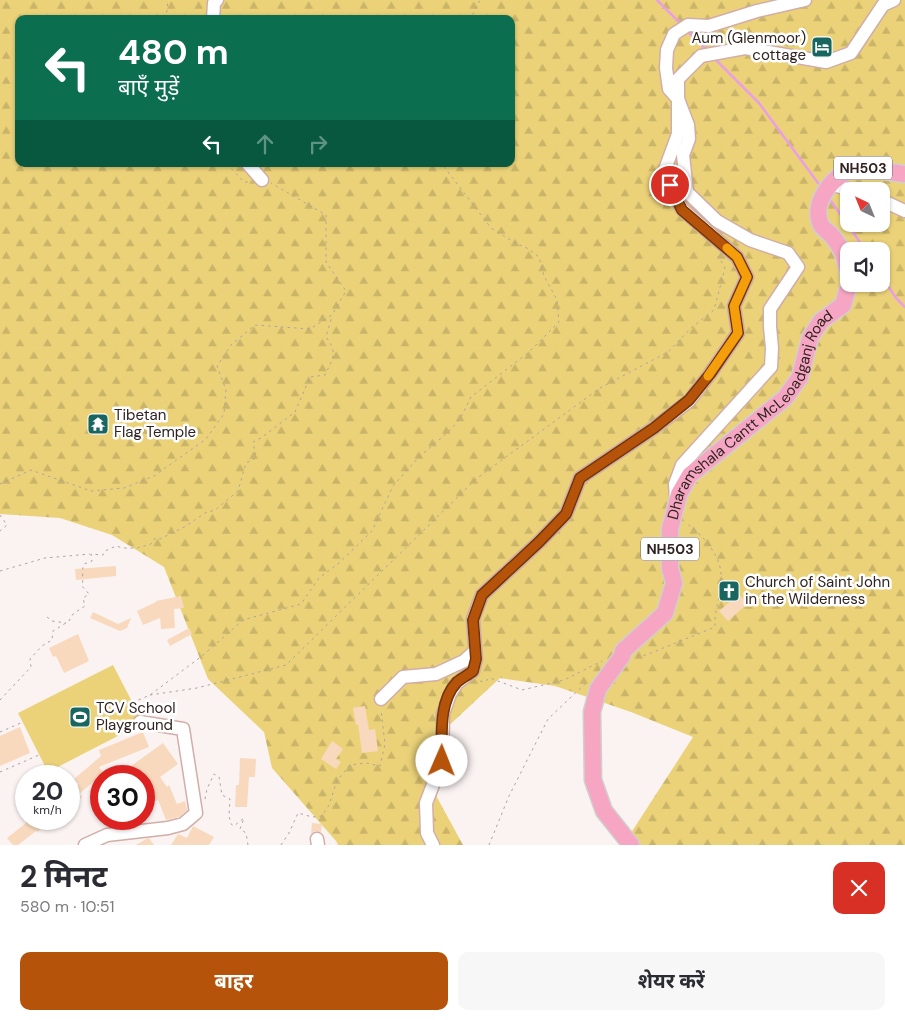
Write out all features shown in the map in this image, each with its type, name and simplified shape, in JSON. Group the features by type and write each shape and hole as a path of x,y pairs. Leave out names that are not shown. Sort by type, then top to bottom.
{"main road":[{"name":"NH503","path":"840,246 822,225 819,210 828,189 843,173 859,168 905,174"},
{"name":"Dharamshala Cantt McLeoadganj Road","path":"631,845 604,811 593,780 592,712 598,689 614,658 665,613 674,583 670,568 670,529 679,494 690,475 785,398 800,377 810,338 820,321 842,305 847,292"}],"street":[{"path":"213,15 214,3 217,0"},
{"path":"675,511 676,484 682,465 771,367 770,309 798,267 788,253 750,240 717,221 687,192 683,154 689,138 688,125 678,99 669,89 666,68 667,50 674,34 688,25 709,26 758,11 805,0"},
{"path":"433,845 427,833 426,803 442,761 443,714 450,694 457,683 473,671 476,659 473,620 482,595 566,514 580,478 654,428 689,400 710,374 738,333 734,306 747,277 737,257 682,210 664,172 678,134 678,79 701,56 745,48 826,62 851,52 883,5 894,0 905,3"},
{"path":"251,167 262,180"},
{"path":"828,189 840,190"},
{"path":"890,204 905,212"},
{"path":"381,699 403,677 436,674 464,661 475,651"},
{"path":"85,845 107,835 168,828 183,824 196,813 183,729 140,722"}],"path":[{"path":"166,15 168,0"},
{"path":"472,15 480,0"},
{"path":"0,571 45,558 91,554 103,556 105,551 116,546 137,548 151,544 156,538 160,539 186,526 205,513 215,510 238,491 246,463 256,458 253,442 295,412 310,377 325,375 334,357 333,346 326,337 332,315 346,291 326,262 326,215 273,183 262,180 244,182 230,167"},
{"path":"140,722 136,701 150,695 202,656 243,620 300,604 319,578 339,563 372,531 392,486 418,457 460,418 470,397 528,352 560,322 557,300 544,276 539,257 491,228 444,167"},
{"path":"150,695 197,688 286,665 476,479 600,388 668,352 691,328 714,310 725,268 717,253"},
{"path":"0,484 31,470 92,491 124,488 154,476 206,439 224,414 226,390 217,366 231,345 256,325 310,329 332,315"},
{"path":"473,671 474,679 484,682 490,678 522,690 564,680 614,658 646,655 715,627 714,614 722,581 718,559 712,548 675,511"},
{"path":"0,515 7,525 0,531"},
{"path":"0,700 31,667 30,659 42,646 52,640 54,631 70,621 73,614 85,606 83,598 89,594 82,586 84,578 81,572 84,564 92,561 91,554"},
{"path":"47,617 52,621 66,623"},
{"path":"489,845 510,796 548,719 590,679"},
{"path":"282,845 298,813 312,817 322,816 329,805 337,781 350,765 366,762 380,766 385,744 381,699"},
{"path":"0,732 22,722"},
{"path":"0,772 39,755"},
{"path":"196,808 201,806 214,774 219,777 222,795 230,799 229,816 231,824 234,826 244,818 240,829 246,833 248,845"}],"green space":[{"path":"0,0 905,0 905,845 637,845 629,836 693,737 631,712 555,686 500,678 415,757 463,845 338,845 272,768 264,732 208,679 164,567 112,535 60,518 0,514"},
{"name":"TCV School Playground","path":"113,665 143,723 62,765 44,765 18,713"}],"building":[{"path":"116,566 116,576 76,580 75,569"},
{"path":"739,594 747,604 728,621 719,611"},
{"path":"181,596 184,608 174,609 175,628 161,629 160,618 143,625 137,611 156,601"},
{"path":"93,612 118,624 131,618 127,628 120,631 90,618"},
{"path":"189,628 192,634 170,646 167,640"},
{"path":"78,634 89,661 64,673 56,656 53,657 49,648"},
{"path":"365,706 369,730 375,729 378,751 362,753 358,724 356,725 353,708"},
{"path":"20,727 30,753 0,766 0,736"},
{"path":"143,732 149,747 104,765 90,765 101,756 99,750"},
{"path":"332,741 343,749 336,759 341,762 336,769 321,759"},
{"path":"163,743 178,764 160,777 167,787 169,785 177,804 185,801 187,810 179,817 166,820 158,800 155,801 155,765 132,765"},
{"path":"240,758 256,759 255,777 249,777 247,807 235,807 236,785 239,785"},
{"path":"90,765 90,785 80,793 80,774"},
{"path":"312,823 322,824 321,832 315,831 311,834"},
{"path":"193,826 214,837 209,845 171,845 178,834 187,838"},
{"path":"17,830 40,830 18,845 13,845 7,838"},
{"path":"149,838 154,845 136,845 146,839"}],"waterway":[{"path":"657,0 679,22"},
{"path":"689,33 708,51"},
{"path":"715,59 759,103 821,187"},
{"path":"829,198 860,242"},
{"path":"890,289 905,307"}],"slow traffic":[{"path":"708,376 738,333 734,306 747,277 737,257 727,248"}],"place":[{"name":"Aum (Glenmoor) cottage","path":"822,47"},
{"name":"Tibetan Flag Temple","path":"98,424"},
{"name":"Church of Saint John in the Wilderness","path":"729,591"},
{"name":"TCV School Playground","path":"80,717"}],"route":[{"path":"442,761 443,714 450,694 457,683 473,671 476,659 473,620 482,595 566,514 580,478 654,428 689,400 710,374 738,333 734,306 747,277 737,257 682,210 670,185"}]}
